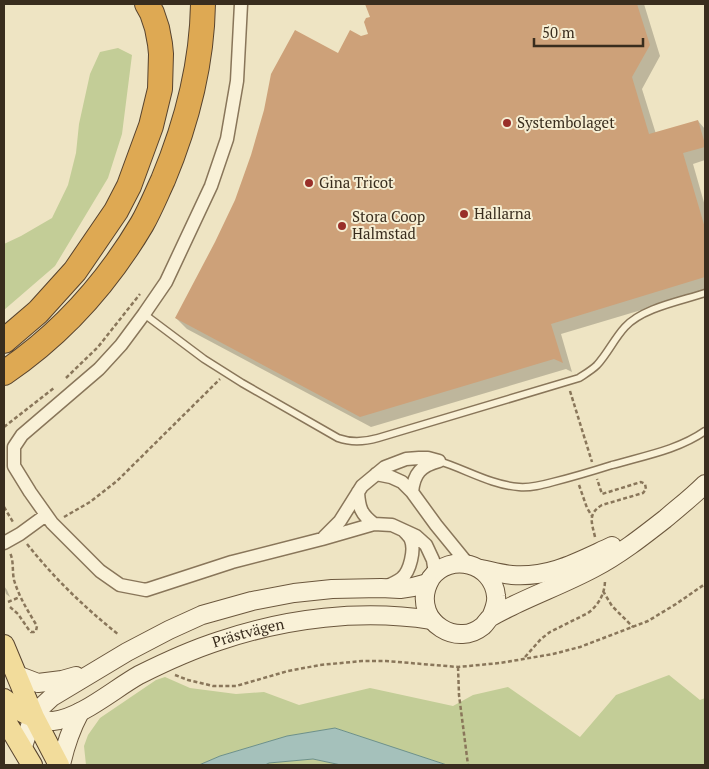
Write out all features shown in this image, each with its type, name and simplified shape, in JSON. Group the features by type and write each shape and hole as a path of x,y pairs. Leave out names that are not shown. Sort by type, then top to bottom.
{"highway":[{"path":"4,341 38,312 75,271 116,211 129,186 151,126 160,89 160,44 157,28 147,4"},
{"path":"4,373 23,360 90,296 142,224 170,162 182,129 196,71 203,4"}],"main road":[{"path":"4,644 34,717 60,765"},
{"path":"4,700 23,714 34,717"},
{"path":"4,718 27,757"}],"street":[{"path":"241,4 237,81 224,148 211,186 179,256 156,297 121,345 100,369 22,434 14,447 14,466 16,472 49,519 100,571 120,585 146,590 232,562 374,524 392,525 402,528 416,536 426,545 433,560 432,578 425,593 427,612 432,620"},
{"path":"322,539 340,521 362,486 385,467 406,459 428,458 439,462"},
{"path":"412,492 416,475 421,469 428,464 439,462"},
{"path":"376,474 391,477 402,482 412,492 436,525 474,566 488,576 494,586 496,597 495,608 491,617"},
{"name":"Prästvägen","path":"34,717 52,721 80,712 137,677 188,652 250,631 286,623 359,615 393,615 432,620 441,628 451,633 473,632 483,626 491,617 614,557 694,495 705,484"},
{"path":"358,492 358,504 361,512 374,524"},
{"path":"4,543 49,519"},
{"name":"Prästvägen","path":"27,757 30,726 38,710 52,697 127,652 202,615 274,596 304,592 332,589 400,589 413,587 432,578 442,568 458,563 512,575 535,574 564,568 654,527"},
{"path":"381,588 393,584 404,576 410,562 411,540 402,528"},
{"name":"Prästvägen","path":"17,675 38,683 62,680 96,670"},
{"path":"60,765 66,743 80,712"}],"lane":[{"path":"144,314 226,373 338,438 357,442 367,441 578,378 597,365 624,328 639,315 705,293"},
{"path":"439,462 495,482 522,488 577,476 653,453 689,441 705,431"}],"path":[{"path":"61,383 98,347 143,290 156,297"},
{"path":"49,519 90,502 117,481 226,373"},
{"path":"4,427 54,388"},
{"path":"583,498 592,516"},
{"path":"4,506 20,534 45,566 91,612 119,635"},
{"path":"4,543 12,557 14,577 20,597 36,626 36,631 31,632 18,614 10,607"},
{"path":"524,658 541,638 594,608 604,591 605,579"},
{"path":"174,675 213,686 236,686 288,671 320,665 386,661 458,666 500,663 553,654 580,647 648,621 705,584"},
{"path":"604,591 612,606 634,627"},
{"path":"8,602 20,597"},
{"path":"458,666 459,695 468,765"}],"green space":[{"path":"118,48 132,55 122,134 108,178 55,266 4,310 4,244 52,218 68,185 76,153 79,124 90,74 100,52"},
{"path":"669,675 700,700 705,698 705,765 447,765 335,728 287,736 220,756 199,765 86,765 84,746 88,735 100,718 156,680 165,677 190,688 236,694 264,692 299,705 370,688 453,706 473,695 508,687 580,737 616,695"},
{"path":"313,759 341,765 265,765 268,763"}],"water":[{"path":"335,728 447,765 341,765 313,759 265,765 199,765 220,756 287,736"}],"building":[{"name":"Hallarna","path":"365,4 637,4 650,45 632,77 649,134 698,120 705,144 705,147 683,153 705,228 705,277 551,324 563,363 554,359 360,417 175,318 235,200 264,110 271,74 295,30 338,53 350,30 361,36 368,34 364,22 366,18 370,17"}],"place":[{"name":"Systembolaget","path":"507,123"},
{"name":"Gina Tricot","path":"309,183"},
{"name":"Hallarna","path":"464,214"},
{"name":"Stora Coop Halmstad","path":"342,226"}]}
